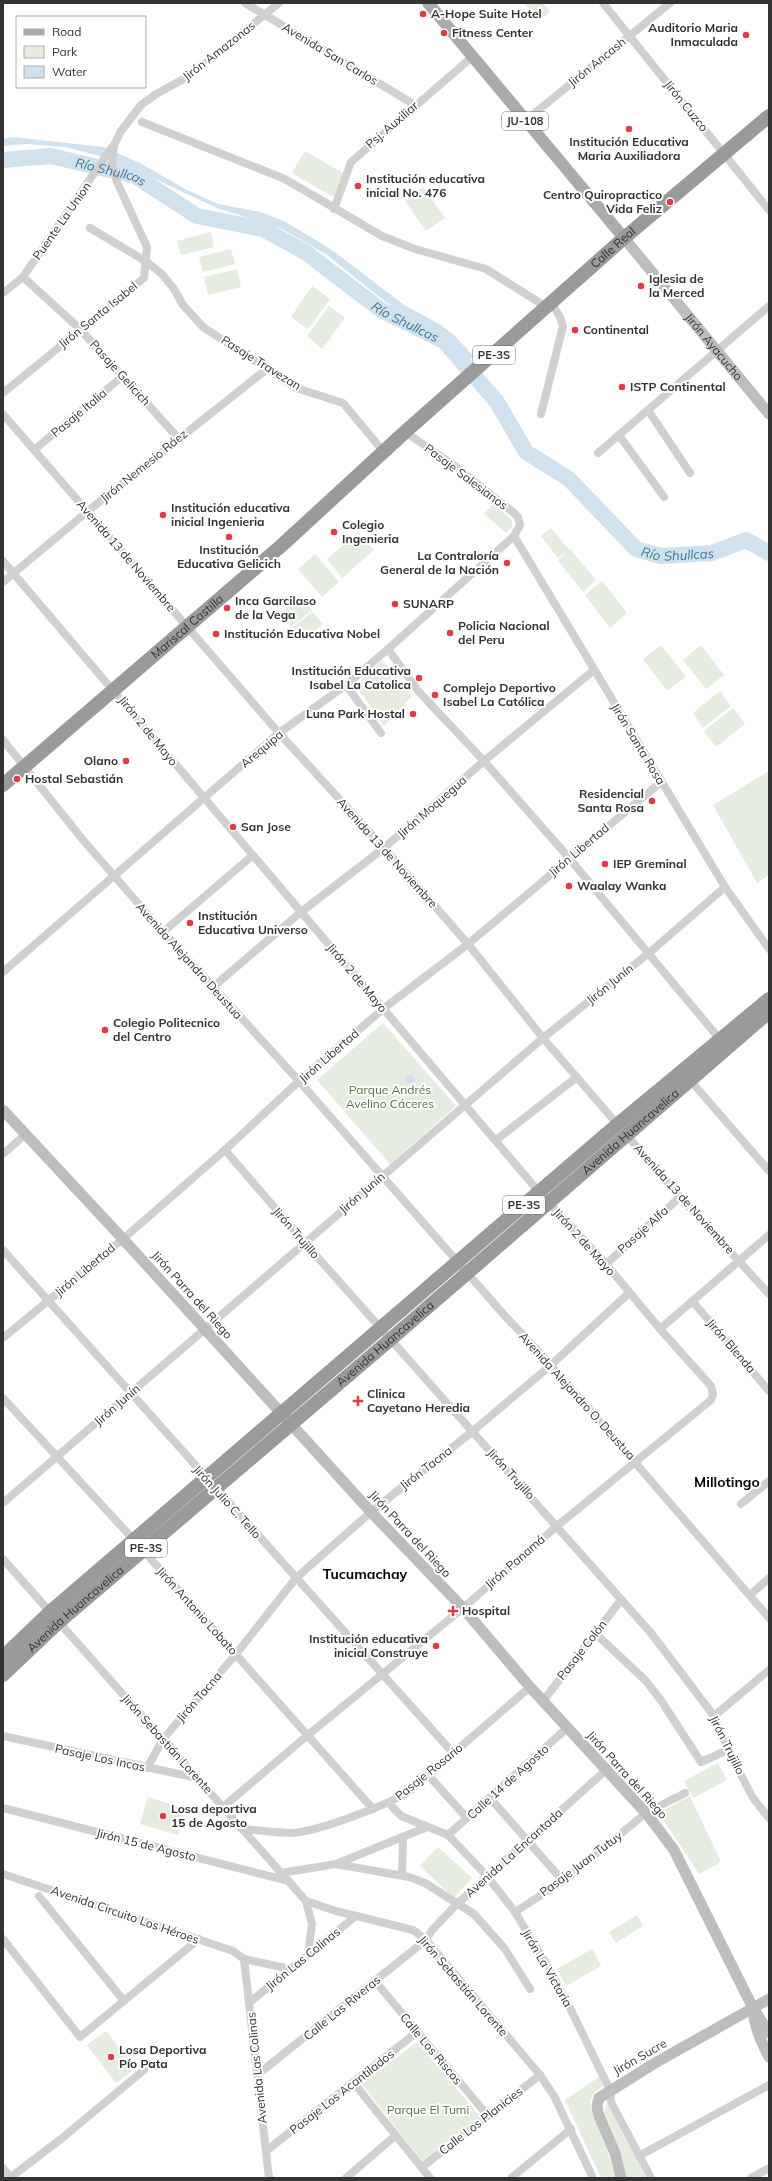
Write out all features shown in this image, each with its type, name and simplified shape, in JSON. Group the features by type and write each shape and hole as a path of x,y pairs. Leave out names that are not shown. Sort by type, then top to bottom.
{"highway":[{"name":"Calle Real","path":"405,432 547,308 624,238 769,116"},
{"name":"Mariscal Castilla","path":"3,785 114,690 186,625 281,546 405,432"},
{"name":"Avenida Huancavelica","path":"622,1129 690,1080 769,999"},
{"name":"Avenida Huancavelica","path":"3,1657 54,1617 210,1484 291,1424 467,1273 544,1197 622,1129 724,1044 769,1012"},
{"name":"Avenida Huancavelica","path":"210,1484 282,1413 458,1262 544,1197"},
{"name":"Avenida Huancavelica","path":"3,1675 54,1617"}],"main road":[{"name":"Jirón Ayacucho","path":"428,3 624,238"}],"street":[{"name":"Avenida San Carlos","path":"245,3 416,105"},
{"name":"Jirón Amazonas","path":"134,217 114,174 112,163 114,145 121,130 141,105 156,94 191,75 279,3"},
{"name":"Jirón Cuzco","path":"602,3 769,210"},
{"name":"Jirón Ancash","path":"525,121 670,3"},
{"name":"Psj. Auxiliar","path":"334,209 351,162 472,57"},
{"path":"142,122 285,179 382,236 415,249 486,270 560,316 563,326 541,414"},
{"name":"Puente La Union","path":"3,293 23,277 114,145"},
{"name":"Jirón Santa Isabel","path":"3,393 144,278 147,262 147,247 134,217"},
{"name":"Pasaje Travezan","path":"90,228 147,262 162,274 174,289 183,305 203,328 268,368 296,388 343,403 384,452"},
{"name":"Jirón Ayacucho","path":"624,238 769,414"},
{"name":"Pasaje Gelicich","path":"23,277 80,329 179,439"},
{"path":"598,453 769,306"},
{"name":"Jirón Nemesio Ráez","path":"3,582 13,572 88,511 268,368"},
{"name":"Pasaje Italia","path":"34,450 123,376"},
{"path":"648,410 690,473"},
{"name":"Avenida 13 de Noviembre","path":"3,414 279,733 384,848 468,944 543,1038 680,1197 769,1294"},
{"name":"Pasaje Salesianos","path":"405,432 455,466 514,513 518,517 520,525"},
{"path":"619,435 664,497"},
{"name":"Arequipa","path":"3,972 279,733 346,685 388,649 514,536 520,525"},
{"name":"Jirón Santa Rosa","path":"514,536 725,887 769,949"},
{"name":"Jirón 2 de Mayo","path":"3,561 465,1105 544,1197 606,1264 629,1293 711,1386 713,1394"},
{"path":"388,649 424,698 484,761 569,858 649,952 724,1044"},
{"name":"Jirón Moquegua","path":"213,987 301,912 384,848 484,761 594,670"},
{"path":"346,685 381,733"},
{"name":"Avenida Alejandro Deustua","path":"3,740 114,876 162,932 299,1081 383,1176"},
{"name":"Jirón Libertad","path":"3,1338 123,1239 225,1150 299,1081 383,1009 468,944 661,782"},
{"path":"162,932 252,856"},
{"name":"Jirón Junín","path":"3,1504 543,1038 649,952 725,887"},
{"path":"496,1140 577,1077"},
{"path":"690,1080 769,1171"},
{"name":"Jirón Parra del Riego","path":"3,1110 123,1239 371,1512 463,1608 530,1687 646,1813 674,1850 753,2008 769,2033"},
{"path":"3,1154 26,1134"},
{"name":"Jirón Trujillo","path":"225,1150 304,1243 473,1431 651,1634 714,1716 728,1750 753,1798 769,1818"},
{"name":"Avenida Alejandro O. Deustua","path":"383,1176 467,1273 551,1365 636,1462 769,1618"},
{"name":"Pasaje Alfa","path":"606,1264 680,1197"},
{"path":"660,1329 769,1235"},
{"name":"Jirón Julio C. Tello","path":"3,1250 49,1300 210,1484 453,1753"},
{"name":"Jirón Tacna","path":"147,1768 163,1739 236,1654 296,1578 371,1512 473,1431 551,1365 629,1293"},
{"name":"Jirón Blenda","path":"692,1302 769,1391"},
{"name":"Jirón Panamá","path":"223,1807 463,1608 557,1526 711,1400 713,1394"},
{"name":"Jirón Antonio Lobato","path":"3,1398 138,1545 373,1808"},
{"path":"742,1504 769,1481"},
{"name":"Jirón Sebastián Lorente","path":"3,1559 306,1901 356,1916 413,1930 426,1940 540,2075 554,2096 571,2129 593,2178"},
{"path":"750,1595 769,1578"},
{"name":"Pasaje Colón","path":"543,1701 621,1600"},
{"path":"596,1633 646,1681 660,1699 701,1762 728,1750"},
{"path":"714,1716 769,1670"},
{"name":"Pasaje Rosario","path":"242,1829 291,1833 308,1830 389,1803 407,1793 530,1687"},
{"name":"Calle 14 de Agosto","path":"448,1835 567,1728"},
{"name":"Pasaje Los Incas","path":"3,1736 197,1778"},
{"name":"Avenida La Encantada","path":"426,1940 432,1930 457,1904 606,1770"},
{"path":"428,1775 467,1818"},
{"name":"Pasaje Juan Tutuy","path":"515,1912 563,1881 646,1813 685,1793"},
{"path":"490,1798 563,1881"},
{"name":"Jirón La Victoria","path":"389,1803 401,1816 448,1835 487,1876 515,1912 569,2006 610,2090 611,2102 651,2178"},
{"name":"Jirón 15 de Agosto","path":"3,1808 289,1882"},
{"path":"282,1873 336,1864 427,1827"},
{"path":"402,1876 403,1838"},
{"path":"336,1864 402,1876 425,1883 474,1914 505,1949 530,1989"},
{"name":"Avenida Circuito Los Héroes","path":"3,1874 233,1951 244,1959 290,1969"},
{"path":"39,1896 124,2001"},
{"path":"306,1901 312,1924 308,1954"},
{"name":"Jirón Las Colinas","path":"250,2002 356,1916"},
{"path":"3,1939 80,2037 199,1940"},
{"name":"Calle Las Riveras","path":"257,2075 426,1940"},
{"name":"Avenida Las Colinas","path":"244,1959 250,2002 268,2178"},
{"name":"Calle Los Riscos","path":"375,1981 488,2116"},
{"name":"Jirón Sucre","path":"621,2178 615,2153 597,2108 599,2098 610,2090 769,2000"},
{"name":"Jirón Parra del Riego","path":"753,2008 757,2033 769,2057"},
{"name":"Pasaje Los Acantilados","path":"266,2152 417,2032"},
{"path":"3,2168 11,2178 144,2070"},
{"name":"Calle Los Planicies","path":"422,2168 540,2075"},
{"path":"354,2082 430,2178"},
{"path":"639,2156 769,2084"},
{"path":"511,2178 571,2129"},
{"path":"346,2178 396,2135"},
{"path":"751,2178 769,2168"}],"green space":[{"path":"524,3 543,3 550,12 539,21"},
{"path":"305,151 346,175 333,197 292,173"},
{"path":"423,187 445,218 426,231 405,201"},
{"path":"211,232 214,247 181,255 177,241"},
{"path":"231,249 235,264 203,272 199,257"},
{"path":"237,269 241,287 208,295 204,277"},
{"path":"312,286 330,299 308,329 291,317"},
{"path":"329,306 345,318 322,349 307,336"},
{"path":"493,504 512,520 512,527 506,533 484,514"},
{"path":"551,528 569,550 558,558 541,536"},
{"path":"358,532 374,550 342,578 327,559"},
{"path":"570,549 596,580 583,592 558,560"},
{"path":"315,554 339,582 322,597 298,569"},
{"path":"602,581 627,613 610,628 585,595"},
{"path":"300,596 312,610 291,627 280,613"},
{"path":"312,612 323,624 302,641 292,628"},
{"path":"661,645 686,677 667,691 643,659"},
{"path":"701,645 724,675 706,689 683,660"},
{"path":"382,660 412,696 384,726 356,686"},
{"path":"720,691 731,706 703,728 693,713"},
{"path":"733,708 745,724 716,747 704,731"},
{"path":"769,771 769,875 757,883 713,805"},
{"name":"Parque Andrés Avelino Cáceres","path":"383,1023 456,1106 390,1164 317,1080"},
{"path":"718,1763 727,1780 693,1798 684,1781"},
{"path":"690,1796 721,1862 699,1874 659,1813"},
{"name":"Losa deportiva 15 de Agosto","path":"148,1797 186,1809 178,1835 140,1824"},
{"path":"438,1847 472,1878 454,1898 420,1866"},
{"path":"637,1915 643,1926 616,1943 609,1932"},
{"path":"592,1949 601,1966 566,1986 557,1969"},
{"name":"Losa Deportiva Pío Pata","path":"106,2031 135,2069 116,2083 87,2045"},
{"name":"Parque El Tumi","path":"417,2042 480,2116 422,2161 362,2084"},
{"path":"599,2077 603,2086 595,2092 590,2101 592,2114 603,2134 615,2178 601,2178 565,2100"},
{"path":"607,2103 646,2178 626,2178 620,2150 604,2111"}],"water":[{"path":"12,137 103,147 140,163 183,188 218,204 260,212 284,221 332,250 404,305 441,325 456,337 473,356 466,363 327,255 282,229 217,208 155,179 100,156 65,147 25,144 3,146 3,139"},
{"path":"410,1074 415,1079 410,1084 405,1079"}],"waterway":[{"name":"Río Shullcas","path":"3,160 51,156 135,176 197,216 263,229 305,252 381,310 444,341 497,402 526,452 569,479 636,549 661,556 712,553 746,540 769,553"}],"place":[{"name":"A-Hope Suite Hotel","path":"423,14"},
{"name":"Fitness Center","path":"444,33"},
{"name":"Auditorio Maria Inmaculada","path":"746,35"},
{"name":"Institución Educativa Maria Auxiliadora","path":"629,129"},
{"name":"Institución educativa inicial No. 476","path":"358,186"},
{"name":"Centro Quiropractico Vida Feliz","path":"670,202"},
{"name":"Iglesia de la Merced","path":"641,286"},
{"name":"Continental","path":"575,330"},
{"name":"ISTP Continental","path":"622,387"},
{"name":"Institución educativa inicial Ingenieria","path":"163,515"},
{"name":"Colegio Ingenieria","path":"334,532"},
{"name":"Institución Educativa Gelicich","path":"229,537"},
{"name":"La Contraloría General de la Nación","path":"507,563"},
{"name":"SUNARP","path":"395,604"},
{"name":"Inca Garcilaso de la Vega","path":"227,608"},
{"name":"Policia Nacional del Peru","path":"450,633"},
{"name":"Institución Educativa Nobel","path":"216,634"},
{"name":"Institución Educativa Isabel La Catolica","path":"419,678"},
{"name":"Complejo Deportivo Isabel La Católica","path":"435,695"},
{"name":"Luna Park Hostal","path":"413,714"},
{"name":"Olano","path":"126,761"},
{"name":"Hostal Sebastián","path":"17,779"},
{"name":"Residencial Santa Rosa","path":"652,801"},
{"name":"San Jose","path":"233,827"},
{"name":"IEP Greminal","path":"605,864"},
{"name":"Waalay Wanka","path":"569,886"},
{"name":"Institución Educativa Universo","path":"190,923"},
{"name":"Colegio Politecnico del Centro","path":"105,1030"},
{"name":"Clinica Cayetano Heredia","path":"358,1401"},
{"name":"Hospital","path":"453,1611"},
{"name":"Institución educativa inicial Construye","path":"436,1646"},
{"name":"Losa deportiva 15 de Agosto","path":"163,1816"},
{"name":"Losa Deportiva Pío Pata","path":"111,2057"}],"district":[{"name":"Millotingo","path":"727,1482"},
{"name":"Tucumachay","path":"365,1574"}]}
